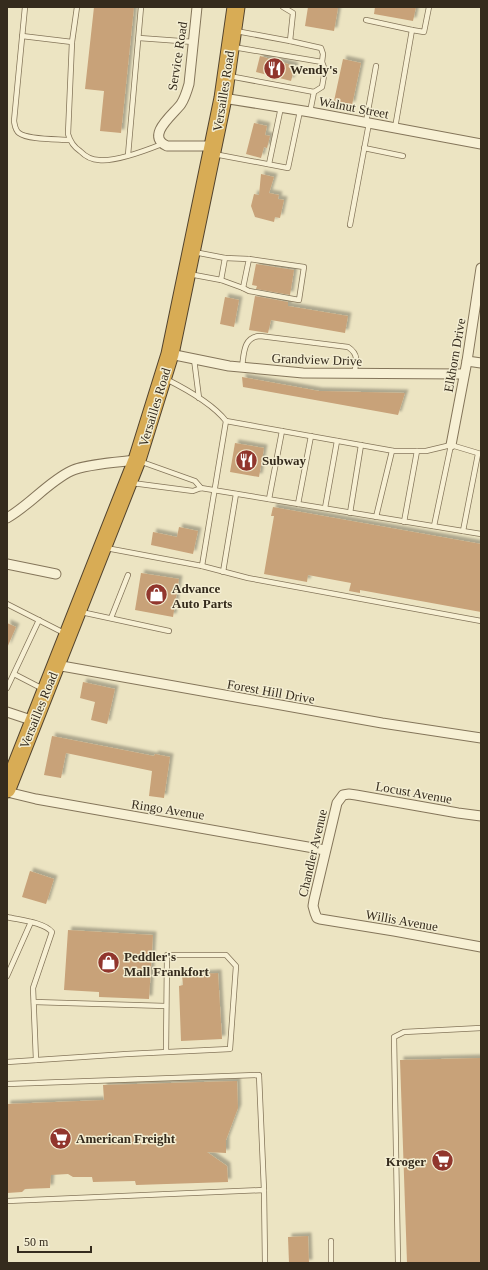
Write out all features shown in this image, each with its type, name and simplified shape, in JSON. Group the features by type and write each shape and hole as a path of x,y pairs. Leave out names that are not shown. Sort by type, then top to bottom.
{"highway":[{"name":"Versailles Road","path":"7,789 137,460 170,354 223,98 236,7"}],"street":[{"name":"Service Road","path":"162,144 159,135 163,124 181,105 189,84 197,7"},
{"name":"Walnut Street","path":"223,98 367,122 481,144"},
{"path":"162,144 167,146 213,150"},
{"name":"Elkhorn Drive","path":"451,446 467,361 481,268"},
{"name":"Grandview Drive","path":"170,354 229,366 303,373 464,374"},
{"path":"467,361 481,363"},
{"path":"7,518 18,512 58,479 72,470 137,460"},
{"path":"7,564 56,574"},
{"name":"Forest Hill Drive","path":"56,666 382,724 481,738"},
{"path":"7,712 34,721"},
{"name":"Ringo Avenue","path":"7,792 36,800 200,827 325,850"},
{"name":"Chandler Avenue","path":"317,918 313,906 337,803 343,795"},
{"name":"Locust Avenue","path":"343,795 356,795 481,816"},
{"name":"Willis Avenue","path":"317,918 481,948"}],"lane":[{"path":"25,7 14,121 15,128 26,137 69,140"},
{"path":"77,7 72,42 69,140 87,157 100,160 142,152 162,144"},
{"path":"128,155 140,38 141,7"},
{"path":"283,7 293,14 290,41"},
{"path":"366,20 424,32 429,7"},
{"path":"395,128 412,30"},
{"path":"22,36 72,42"},
{"path":"140,38 194,42"},
{"path":"226,75 314,92 322,87 325,70 322,62 323,54 321,48 290,41 231,38"},
{"path":"231,38 322,62"},
{"path":"350,225 364,148 376,66"},
{"path":"310,112 314,92"},
{"path":"269,164 281,108"},
{"path":"213,150 288,168 300,111"},
{"path":"364,148 403,156"},
{"path":"187,274 221,280 249,291 299,300 304,267 249,259 225,258 192,251"},
{"path":"221,280 225,258"},
{"path":"243,288 249,259"},
{"path":"242,367 247,342 251,338 260,336 348,347 352,350 357,362 354,374"},
{"path":"194,359 199,398"},
{"path":"163,377 199,398 221,414 226,420 392,451 426,451 451,446 479,454 463,531"},
{"path":"202,566 226,420"},
{"path":"269,499 282,431"},
{"path":"298,504 311,436"},
{"path":"325,508 336,441"},
{"path":"350,513 361,445"},
{"path":"434,526 451,446"},
{"path":"376,517 392,451"},
{"path":"404,522 417,451"},
{"path":"137,460 195,481 201,488"},
{"path":"128,482 194,491 201,488 481,534"},
{"path":"223,572 236,494"},
{"path":"103,548 202,566 256,579 481,621"},
{"path":"111,618 128,574"},
{"path":"7,604 68,635"},
{"path":"78,611 169,631"},
{"path":"7,688 39,620"},
{"path":"14,674 46,691"},
{"path":"7,917 48,927 52,932 33,988 36,1060"},
{"path":"7,976 31,922"},
{"path":"7,1062 230,1049 236,966 226,955 167,955 166,1052"},
{"path":"34,1002 166,1006"},
{"path":"398,1263 394,1037 404,1032 481,1028"},
{"path":"7,1084 259,1076 264,1190 265,1263"},
{"path":"7,1201 264,1190"},
{"path":"331,1241 331,1263"}],"building":[{"path":"94,7 134,7 121,133 100,131 104,91 85,89"},
{"path":"308,7 338,8 334,31 305,26"},
{"path":"375,7 416,7 413,21 374,14"},
{"name":"Wendy's","path":"260,56 295,66 291,81 256,72"},
{"path":"343,59 361,63 352,105 334,101"},
{"path":"254,123 267,126 265,135 270,136 267,148 264,147 261,158 246,154"},
{"path":"261,174 274,177 269,193 279,195 278,199 284,200 280,218 275,217 274,222 255,217 251,206 254,194 259,195"},
{"path":"256,264 294,270 290,295 256,289 257,286 252,285"},
{"path":"255,296 288,302 288,306 348,316 345,333 271,320 268,333 249,330"},
{"path":"225,297 239,300 234,327 220,324"},
{"path":"242,377 319,391 405,393 398,415 243,387"},
{"name":"Subway","path":"235,443 264,448 259,477 230,472"},
{"path":"273,507 481,544 481,612 360,590 360,593 349,591 351,583 308,575 307,582 264,574 274,516 271,516"},
{"path":"179,527 198,531 193,554 151,545 153,532 177,537"},
{"name":"Advance Auto Parts","path":"141,573 179,579 173,617 135,610"},
{"path":"7,623 16,627 7,648"},
{"path":"83,682 115,689 107,724 91,720 95,702 80,698"},
{"path":"52,736 154,756 155,754 170,757 164,798 149,796 152,771 66,753 61,778 44,775"},
{"path":"30,871 54,879 46,904 22,897"},
{"name":"Peddler's Mall Frankfort","path":"68,930 153,935 149,999 99,997 99,992 64,990"},
{"path":"218,973 222,1039 181,1041 179,986 183,985 182,975"},
{"name":"Kroger","path":"481,1058 481,1262 407,1263 400,1060"},
{"path":"237,1081 238,1108 226,1140 226,1153 207,1152 227,1166 228,1182 136,1185 135,1181 93,1182 92,1177 73,1177 68,1174 51,1175 50,1188 25,1189 22,1192 7,1193 7,1104 104,1100 103,1085"},
{"path":"308,1236 309,1263 289,1263 288,1237"}],"place":[{"name":"Wendy's","path":"275,69"},
{"name":"Subway","path":"247,460"},
{"name":"Advance Auto Parts","path":"157,595"},
{"name":"Peddler's Mall Frankfort","path":"109,963"},
{"name":"American Freight","path":"60,1138"},
{"name":"Kroger","path":"442,1161"}]}
